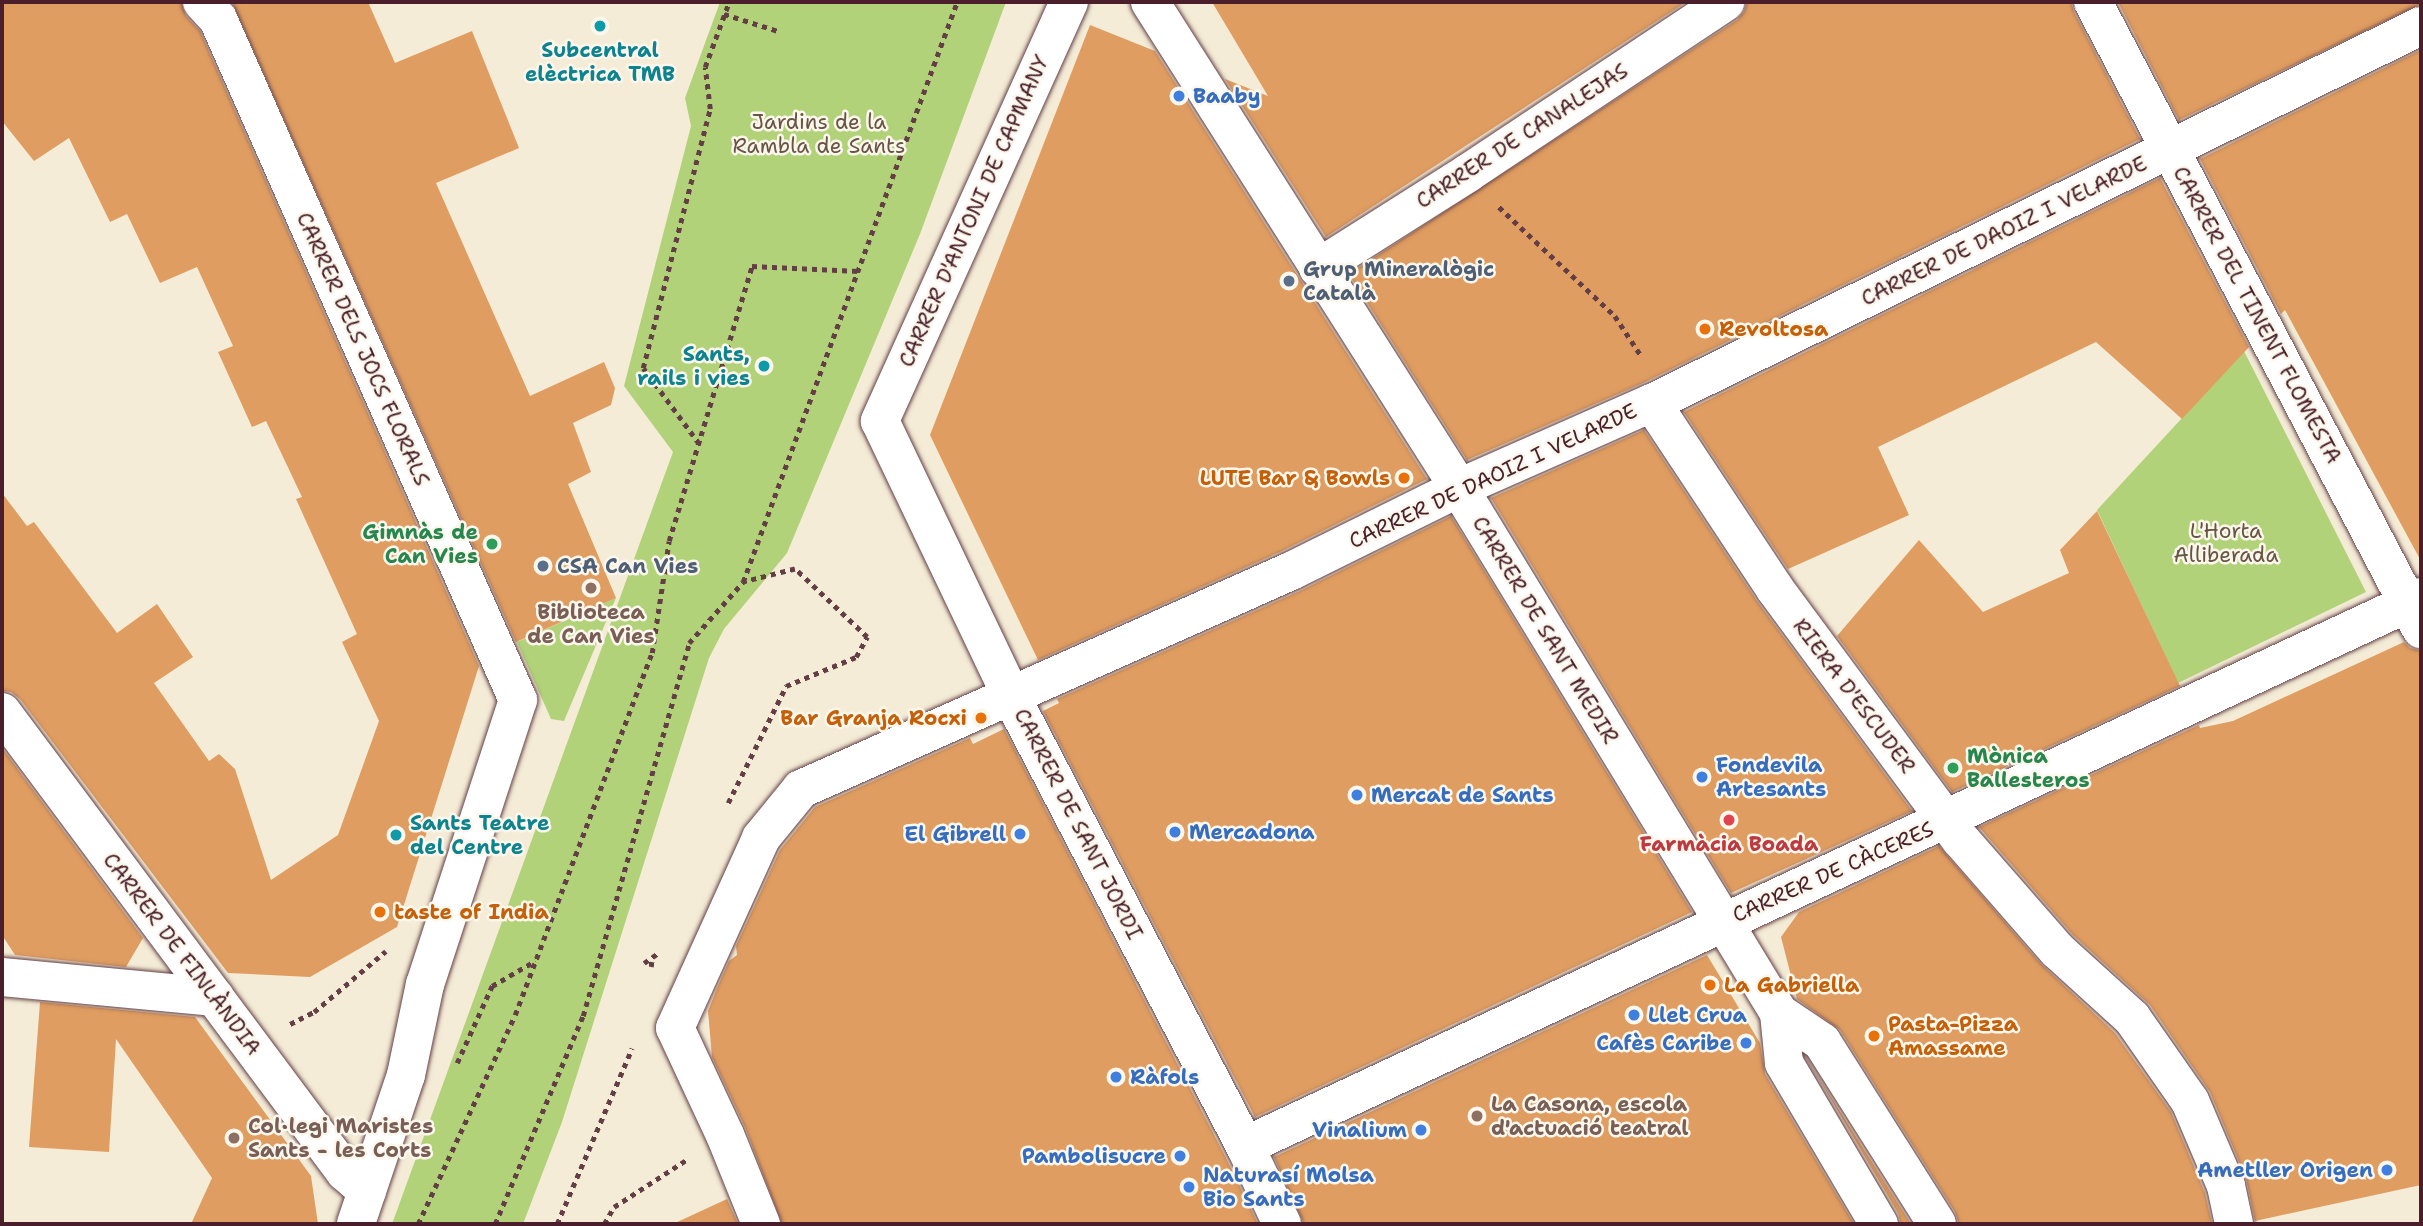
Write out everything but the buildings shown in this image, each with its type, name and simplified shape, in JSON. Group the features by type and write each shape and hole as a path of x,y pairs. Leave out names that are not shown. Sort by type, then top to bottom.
{"street":[{"name":"CARRER DELS JOCS FLORALS","path":"202,2 218,19 518,700 425,984 406,1075 362,1208"},
{"name":"CARRER D'ANTONI DE CAPMANY","path":"880,421 1069,2"},
{"name":"CARRER DE SANT MEDIR","path":"1151,2 1779,1013 1822,1042 1937,1224"},
{"name":"CARRER DE CANALEJAS","path":"1318,268 1468,173 1725,2"},
{"name":"CARRER DEL TINENT FLOMESTA","path":"2093,2 2417,610"},
{"name":"CARRER DE DAOIZ I VELARDE","path":"725,1135 675,1028 761,838 802,789 1291,571 1453,491 1652,403 2421,26"},
{"name":"RIERA D'ESCUDER","path":"1652,403 1775,589 1986,871 2057,950 2132,1018 2190,1101 2226,1185 2234,1224"},
{"name":"CARRER DE SANT JORDI","path":"880,421 1011,696 1245,1146 1282,1224"},
{"name":"CARRER DE CÀCERES","path":"1245,1146 1722,922 2417,610"},
{"name":"CARRER DE FINLÀNDIA","path":"2,712 345,1172 362,1208"},
{"path":"2,977 215,997"},
{"name":"CARRER DE SANT MEDIR","path":"1779,1013 1784,1063 1880,1224"},
{"path":"725,1135 761,1224"}],"path":[{"path":"699,444 643,368 710,110 705,68 729,2"},
{"path":"495,1224 583,1016 689,643 743,582 957,2"},
{"path":"724,14 778,32"},
{"path":"1468,173 1562,268 1615,316 1652,372 1652,403"},
{"path":"418,1224 515,1015 652,653 669,541 752,265 859,271"},
{"path":"723,812 786,686 856,657 867,637 795,569 743,582"},
{"path":"279,1028 314,1012 394,945"},
{"path":"454,1071 492,986 536,960"},
{"path":"557,1224 632,1047"},
{"path":"604,1224 614,1207 725,1135"}],"green space":[{"name":"Jardins de la Rambla de Sants","path":"720,2 1006,2 920,234 787,553 724,629 709,658 562,1122 523,1224 392,1224 673,452 624,386 691,126 685,98"},
{"name":"L'Horta Alliberada","path":"2244,351 2366,592 2178,683 2097,510"},
{"path":"616,598 564,721 551,719 517,642"}],"place":[{"name":"Subcentral elèctrica TMB","path":"600,26"},
{"name":"Baaby","path":"1179,96"},
{"name":"Grup Mineralògic Català","path":"1289,281"},
{"name":"Revoltosa","path":"1705,329"},
{"name":"Sants, rails i vies","path":"764,366"},
{"name":"LUTE Bar & Bowls","path":"1404,478"},
{"name":"Gimnàs de Can Vies","path":"492,544"},
{"name":"CSA Can Vies","path":"543,566"},
{"name":"Biblioteca de Can Vies","path":"591,588"},
{"name":"Bar Granja Rocxi","path":"981,718"},
{"name":"Mònica Ballesteros","path":"1953,768"},
{"name":"Fondevila Artesants","path":"1702,777"},
{"name":"Mercat de Sants","path":"1357,795"},
{"name":"Farmàcia Boada","path":"1729,820"},
{"name":"Mercadona","path":"1175,832"},
{"name":"El Gibrell","path":"1020,834"},
{"name":"Sants Teatre del Centre","path":"396,835"},
{"name":"taste of India","path":"380,912"},
{"name":"La Gabriella","path":"1710,985"},
{"name":"Llet Crua","path":"1634,1015"},
{"name":"Pasta-Pizza Amassame","path":"1874,1036"},
{"name":"Cafès Caribe","path":"1746,1043"},
{"name":"Ràfols","path":"1116,1077"},
{"name":"La Casona, escola d'actuació teatral","path":"1477,1116"},
{"name":"Vinalium","path":"1421,1130"},
{"name":"Col·legi Maristes Sants - les Corts","path":"234,1138"},
{"name":"Pambolisucre","path":"1180,1156"},
{"name":"Ametller Origen","path":"2387,1170"},
{"name":"Naturasí Molsa Bio Sants","path":"1189,1187"}]}
